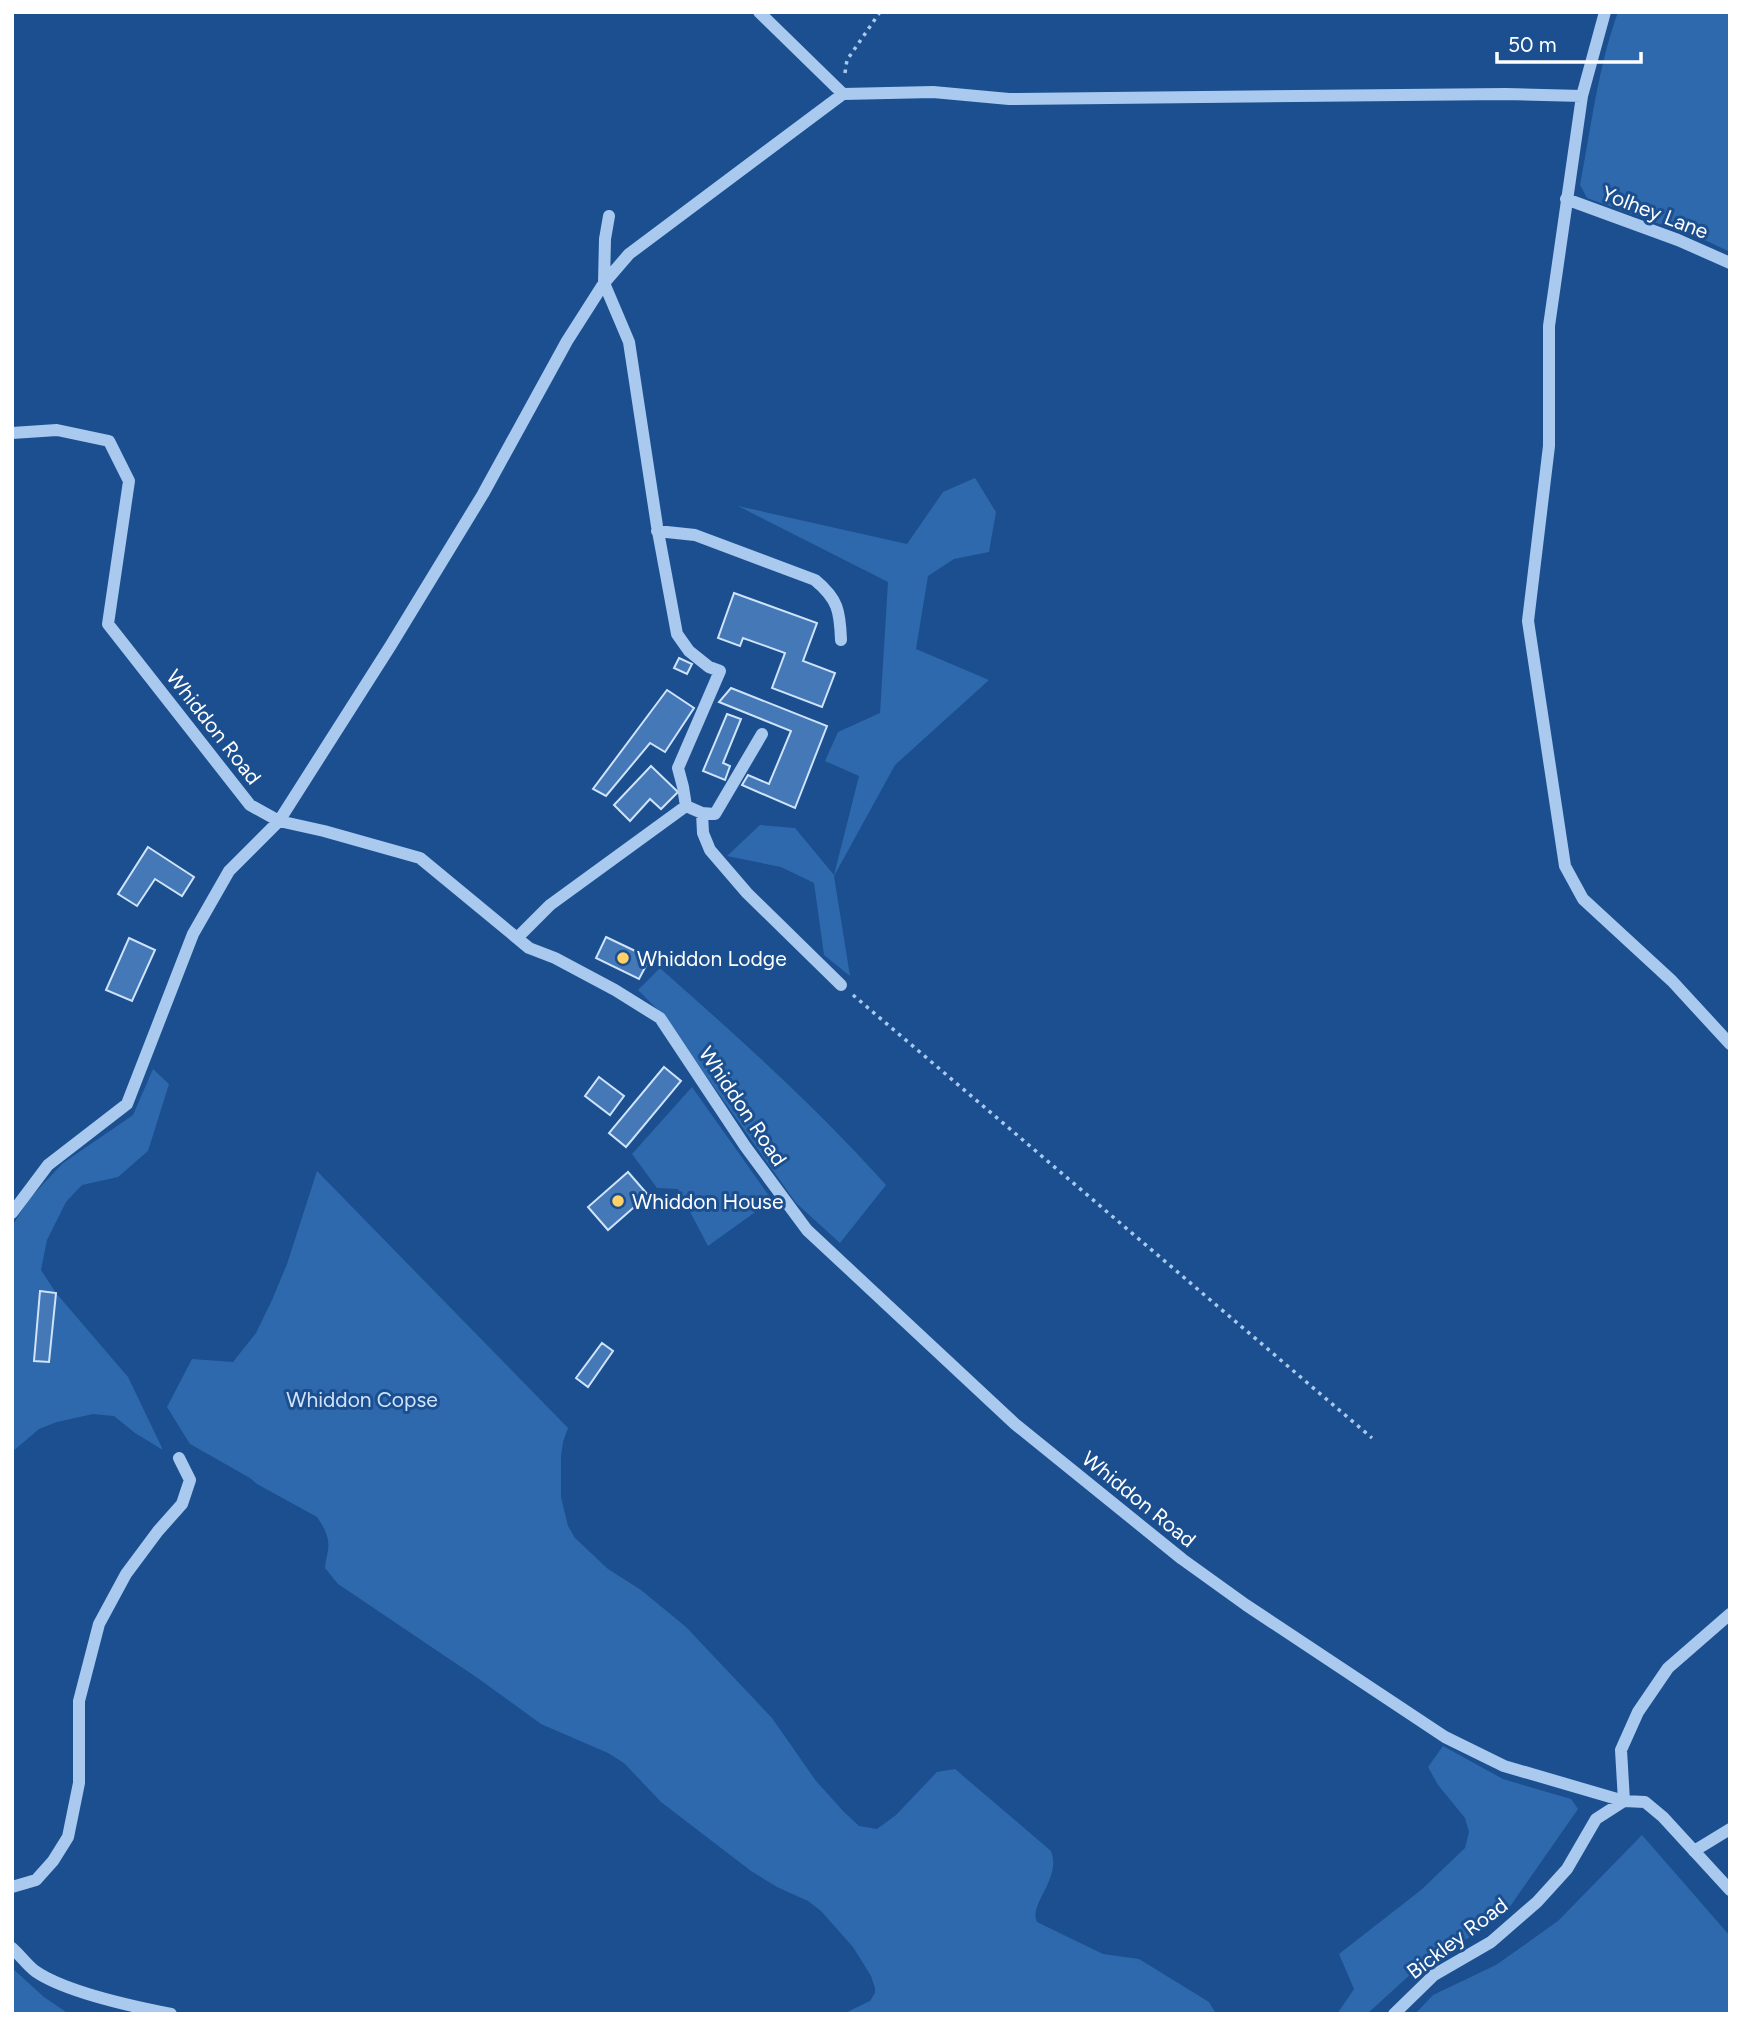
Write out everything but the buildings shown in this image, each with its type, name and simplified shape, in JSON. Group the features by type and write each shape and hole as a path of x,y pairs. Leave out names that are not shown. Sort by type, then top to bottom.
{"street":[{"path":"760,12 843,94"},
{"path":"1605,12 1582,96 1549,326 1549,446 1528,621 1565,866 1583,899 1672,981 1730,1044"},
{"path":"12,1213 48,1165 127,1104 193,934 229,871 279,821 483,494 567,341 604,283 629,254 843,94 933,92 1009,99 1506,94 1582,96"},
{"name":"Yolhey Lane","path":"1566,199 1678,240 1730,263"},
{"path":"609,216 605,239 604,283 629,342 657,531 677,634 689,651 709,667 720,671 678,768 686,806"},
{"name":"Whiddon Road","path":"12,433 57,430 109,441 129,481 108,624 250,805 279,821 420,858 529,948 555,958 660,1017 745,1146 807,1230 1015,1424 1182,1559 1246,1605 1445,1737 1504,1766 1624,1801 1645,1802 1663,1817 1730,1890"},
{"path":"657,531 695,535 816,580 830,592 840,616 841,640"},
{"path":"686,806 702,813 715,814 762,734"},
{"path":"518,937 550,905 686,806"},
{"path":"702,813 703,832 710,850 747,893 841,985"},
{"path":"12,1887 36,1880 53,1861 68,1837 79,1783 79,1700 99,1624 126,1574 182,1504 190,1480 179,1458"},
{"path":"1624,1801 1621,1750 1637,1712 1668,1668 1730,1614"},
{"name":"Bickley Road","path":"1394,2014 1434,1975 1491,1942 1537,1902 1567,1869 1596,1819 1624,1801"},
{"path":"1694,1851 1730,1829"},
{"path":"12,1948 35,1971 65,1986 171,2014"}],"path":[{"path":"843,94 847,60 880,12"},
{"path":"841,985 1372,1438"}],"green space":[{"path":"1618,12 1730,12 1730,252 1707,241 1587,198 1580,185 1600,76"},
{"path":"975,478 996,512 989,552 954,559 928,576 916,649 989,680 895,765 834,876 850,976 824,955 814,883 781,867 727,856 760,825 795,828 834,875 859,776 825,761 838,732 880,713 888,582 738,506 907,544 943,492"},
{"path":"660,968 804,1100 886,1185 840,1243 796,1203 663,1015 638,990"},
{"path":"153,1069 169,1084 148,1151 118,1177 82,1185 66,1202 47,1240 41,1270 56,1293 128,1377 163,1450 114,1416 93,1414 39,1429 12,1452 12,1226 30,1198 63,1163 133,1115"},
{"path":"692,1087 772,1200 708,1246 678,1189 657,1188 632,1154"},
{"name":"Whiddon Copse","path":"317,1171 568,1428 561,1456 561,1497 568,1526 575,1538 608,1569 641,1590 686,1627 772,1718 816,1781 844,1812 859,1826 877,1829 896,1815 937,1772 955,1769 1051,1851 1052,1871 1037,1907 1037,1922 1103,1954 1139,1959 1209,2002 1216,2014 843,2014 870,2001 875,1988 871,1976 853,1947 821,1911 808,1901 751,1871 661,1802 624,1763 608,1753 541,1724 338,1584 325,1568 328,1541 317,1517 190,1444 167,1407 192,1359 233,1362 256,1333 287,1264"},
{"path":"1443,1746 1503,1779 1571,1799 1578,1809 1509,1908 1481,1930 1413,1972 1367,2014 1337,2014 1354,1989 1339,1954 1421,1890 1465,1848 1469,1832 1465,1818 1438,1785 1428,1767"},
{"path":"1642,1835 1730,1936 1730,2014 1415,2014 1433,1995 1496,1965 1558,1921"},
{"path":"12,1968 44,1997 69,2014 12,2014"}],"place":[{"name":"Whiddon Lodge","path":"623,958"},
{"name":"Whiddon House","path":"618,1201"}]}
